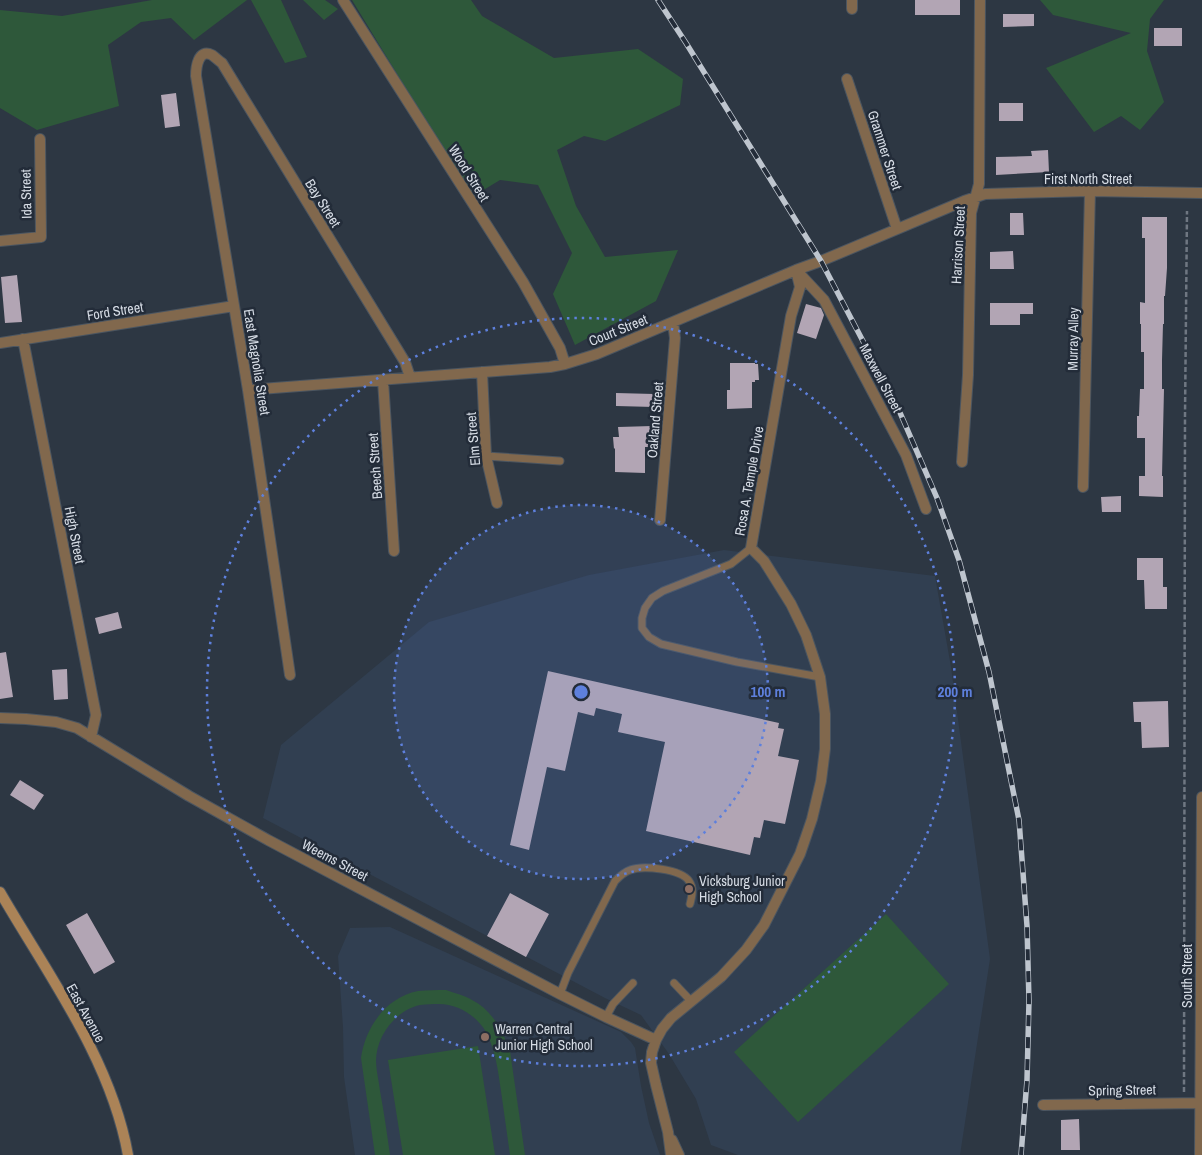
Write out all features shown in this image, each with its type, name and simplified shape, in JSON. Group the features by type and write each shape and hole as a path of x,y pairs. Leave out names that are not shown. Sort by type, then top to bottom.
{"street":[{"name":"Wood Street","path":"343,0 522,282 560,348 565,364"},
{"name":"Harrison Street","path":"962,462 968,374 971,213 979,184 980,0"},
{"name":"Bay Street","path":"202,55 208,54 222,63 405,362 410,377"},
{"name":"East Magnolia Street","path":"202,55 197,61 196,76 248,390 290,675"},
{"name":"Grammer Street","path":"847,80 896,229"},
{"name":"Ida Street","path":"0,241 40,237 40,139"},
{"name":"First North Street","path":"976,197 986,194 1090,192 1202,193"},
{"name":"Murray Alley","path":"1083,487 1090,192"},
{"name":"Court Street","path":"248,390 550,367 565,364 597,354 976,197"},
{"name":"Maxwell Street","path":"796,270 824,300 906,455 926,509"},
{"name":"Rosa A. Temple Drive","path":"671,1155 668,1132 651,1063 656,1040 671,1018 721,977 746,950 764,925 800,854 812,818 826,749 825,714 820,677 806,635 791,604 764,561 751,548 791,316 800,287 796,270"},
{"name":"Ford Street","path":"0,343 234,306"},
{"name":"Oakland Street","path":"660,520 676,338 673,322"},
{"name":"High Street","path":"23,339 96,715 91,737"},
{"name":"Elm Street","path":"482,372 486,456 497,503"},
{"name":"Beech Street","path":"383,380 394,551"},
{"name":"Weems Street","path":"0,718 56,722 77,728 189,796 268,840 560,994 656,1040"},
{"name":"South Street","path":"1200,1155 1202,797"},
{"name":"East Avenue","path":"0,892 82,1031 114,1100 125,1134 128,1155"},
{"name":"Spring Street","path":"1043,1105 1201,1103"},
{"name":"Rosa A. Temple Drive","path":"668,1132 680,1155"}],"lane":[{"path":"486,456 560,461"},
{"path":"751,548 731,564 663,591 652,598 645,608 642,628 649,637 661,644 737,662 820,677"},
{"path":"560,994 568,973 615,881 622,874 630,870 648,868 685,876 692,888 690,904"},
{"path":"674,983 691,1001"},
{"path":"606,1017 613,1004 633,984"}],"path":[{"path":"1184,1103 1187,211"}],"shaded area":[{"name":"Vicksburg Junior High School","path":"724,550 935,576 951,667 990,959 960,1155 738,1155 711,1145 696,1099 669,1054 641,1015 605,998 263,818 281,745 429,622 589,575"},
{"name":"Warren Central Junior High School","path":"390,927 621,1032 635,1048 649,1123 660,1155 355,1155 344,1077 338,956 350,928"}],"green space":[{"path":"152,0 247,0 194,40 171,18 141,22 108,45 119,106 37,130 0,108 0,10 62,16"},
{"path":"251,0 281,0 307,57 285,63"},
{"path":"303,0 325,0 338,9 324,20"},
{"path":"352,0 471,0 482,16 554,58 638,49 683,79 680,105 605,141 584,136 557,150 576,206 605,257 678,250 656,301 575,345 553,294 572,253 538,185 500,180 472,197"},
{"path":"1040,0 1164,0 1150,19 1147,51 1164,102 1140,130 1121,116 1094,132 1046,68 1131,33 1053,15"},
{"path":"886,914 949,984 798,1122 734,1052"},
{"path":"446,990 479,1004 491,1015 504,1036 510,1051 525,1155 510,1155 496,1061 486,1032 478,1021 466,1012 453,1006 439,1004 420,1005 403,1012 389,1026 380,1042 376,1065 390,1155 375,1155 361,1058 367,1036 379,1016 396,1000 418,991"},
{"path":"478,1046 495,1155 403,1155 388,1060"}],"building":[{"path":"915,0 960,0 960,15 915,15"},
{"path":"1003,14 1034,14 1034,26 1003,27"},
{"path":"1154,28 1182,28 1182,46 1154,46"},
{"path":"176,93 180,126 165,128 161,95"},
{"path":"999,103 1023,103 1023,121 999,121"},
{"path":"1048,150 1049,172 996,175 996,157 1032,156 1031,151"},
{"path":"1010,213 1023,213 1024,235 1010,235"},
{"path":"1142,217 1167,217 1167,268 1162,360 1162,389 1164,389 1163,497 1139,496 1139,476 1145,476 1145,438 1137,438 1140,389 1144,389 1144,352 1141,352 1140,324 1140,302 1145,303 1145,238 1142,238"},
{"path":"1013,251 1014,269 990,269 990,252"},
{"path":"17,275 22,322 5,323 1,277"},
{"path":"990,303 1033,303 1033,314 1020,314 1020,325 990,325"},
{"path":"806,304 821,308 824,315 816,339 797,333"},
{"path":"730,363 758,364 759,380 752,382 752,408 727,409 727,390 730,390"},
{"path":"616,393 654,394 654,407 616,406"},
{"path":"652,426 652,435 648,435 648,447 645,447 645,473 615,472 613,437 619,437 618,427"},
{"path":"1121,496 1121,512 1102,512 1101,497"},
{"path":"1137,558 1163,558 1163,587 1167,587 1167,609 1145,609 1144,580 1137,580"},
{"path":"118,612 122,628 99,634 95,618"},
{"path":"6,652 13,697 0,699 0,653"},
{"path":"67,669 68,699 54,700 52,670"},
{"path":"548,671 779,723 778,728 784,729 778,756 799,760 785,824 764,820 760,838 754,837 750,855 646,831 665,742 618,732 622,714 596,708 594,716 578,712 565,771 547,767 529,850 510,845"},
{"path":"1168,701 1169,747 1142,748 1141,722 1134,722 1133,702"},
{"path":"20,780 44,795 34,810 10,795"},
{"path":"510,893 549,914 526,957 487,936"},
{"path":"87,913 115,962 94,974 66,925"},
{"path":"1079,1119 1080,1150 1061,1150 1061,1120"}],"railway":[{"path":"658,0 821,261 898,408 937,498 959,560 989,672 1019,820 1027,926 1029,1001 1027,1080 1021,1155"}],"place":[{"name":"Vicksburg Junior High School","path":"689,889"},
{"name":"Warren Central Junior High School","path":"485,1037"}]}
